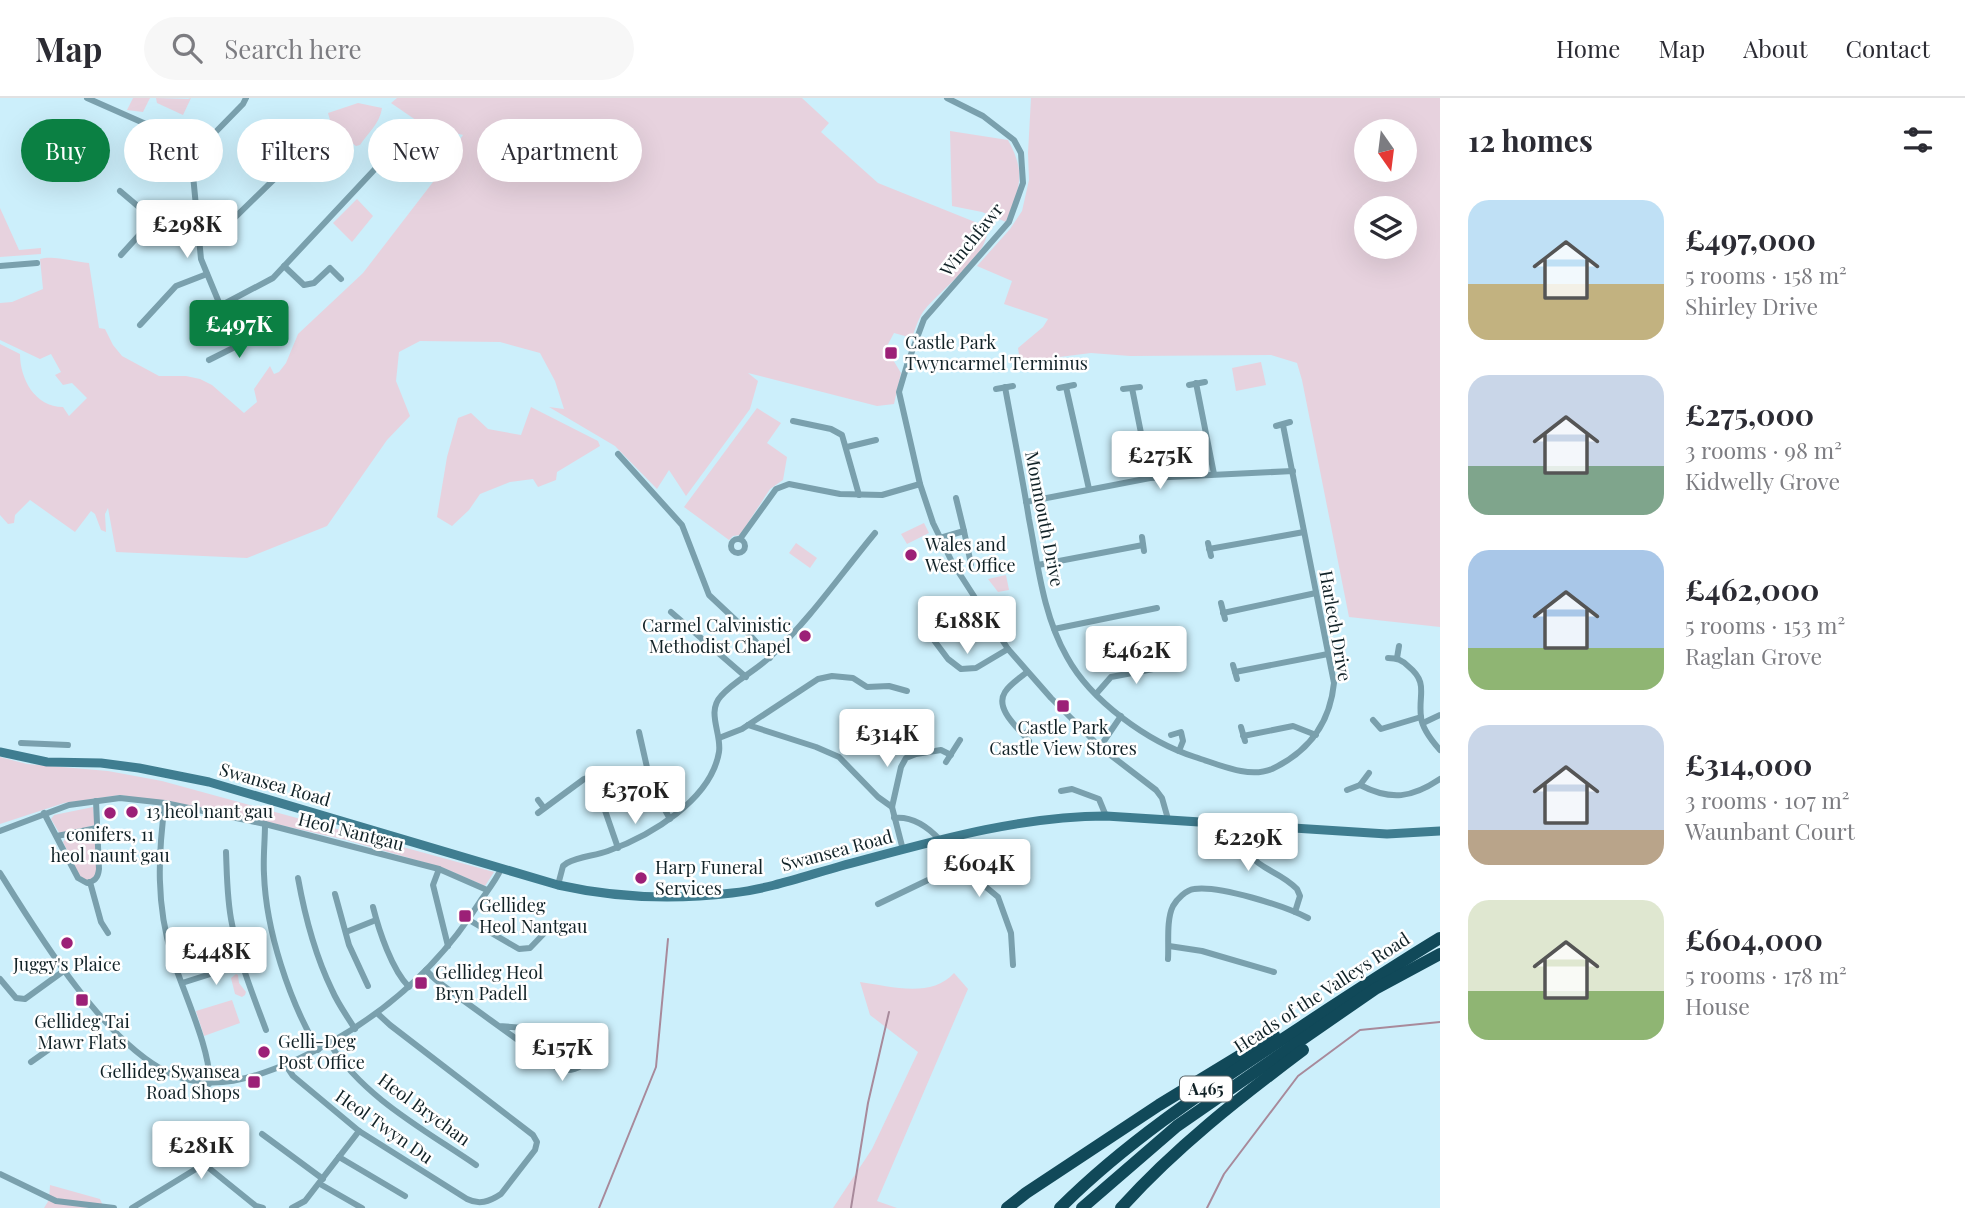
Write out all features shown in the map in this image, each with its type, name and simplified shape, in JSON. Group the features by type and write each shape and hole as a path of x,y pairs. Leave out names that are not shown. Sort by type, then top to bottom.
{"highway":[{"name":"Heads of the Valleys Road","path":"1060,1208 1119,1153 1194,1097 1363,985 1440,938"},
{"name":"Heads of the Valleys Road","path":"1082,1208 1177,1126 1376,989 1440,954"},
{"path":"1007,1208 1159,1105 1350,987 1363,985"},
{"path":"1121,1208 1153,1173 1256,1085 1318,1038 1327,1024"}],"street":[{"path":"223,124 246,98"},
{"name":"Winchfawr","path":"947,98 983,116 1014,140 1021,153 1023,183 1009,222 928,314 914,345 900,392 920,484 940,537 976,602 1008,649 1100,747 1156,790 1163,799 1168,819"},
{"path":"91,99 135,119"},
{"path":"220,306 266,283 368,176"},
{"path":"194,182 201,259 237,346"},
{"path":"198,234 219,233 271,182"},
{"path":"120,191 153,219"},
{"path":"121,255 160,212 170,207 196,205"},
{"path":"0,266 37,262"},
{"path":"284,266 304,285 314,283 330,268 341,279"},
{"path":"140,325 176,286 206,274"},
{"path":"209,359 257,336"},
{"path":"1205,382 1192,384 1214,474"},
{"path":"1074,385 1063,387 1088,489"},
{"path":"996,389 1013,386"},
{"name":"Monmouth Drive","path":"1005,387 1047,610 1067,658 1096,694 1121,716"},
{"path":"1123,389 1136,387 1150,478"},
{"path":"793,421 831,429 842,435 859,495"},
{"name":"Harlech Drive","path":"1121,716 1151,738 1179,751 1250,773 1266,772 1307,747 1327,715 1334,683 1283,424"},
{"path":"847,447 876,440"},
{"path":"618,454 681,525 709,595 742,626 770,658"},
{"path":"1026,502 1150,478 1293,471"},
{"path":"740,539 776,489 789,484 840,494 882,495 920,484"},
{"path":"956,498 971,564"},
{"path":"940,537 964,531"},
{"path":"1209,549 1304,532"},
{"path":"558,885 563,866 567,863 618,848 643,837 679,812 713,773 720,749 714,710 720,696 770,658 790,637 875,533"},
{"path":"1038,565 1143,545"},
{"path":"1221,603 1224,616 1316,593"},
{"path":"1054,629 1157,608"},
{"path":"671,612 746,677"},
{"path":"930,635 948,659 961,669 976,668 1008,649"},
{"path":"1397,658 1399,646"},
{"path":"1235,672 1328,654"},
{"path":"1388,658 1397,658 1418,674 1422,689 1422,720 1430,739 1440,750"},
{"path":"1096,694 1111,677 1169,667"},
{"path":"1027,672 1006,690 1003,704 1010,719 1026,738 1032,726"},
{"path":"719,738 748,725 818,679 832,676 853,678 867,687 889,686 908,691"},
{"path":"1381,729 1440,715"},
{"path":"1100,747 1121,716"},
{"path":"1373,720 1381,729 1384,738"},
{"path":"748,725 839,757 878,797 892,807"},
{"path":"1241,726 1244,738 1293,726 1315,735"},
{"path":"639,732 650,785 670,820"},
{"path":"1171,734 1181,732 1183,741 1179,751"},
{"path":"946,762 960,740"},
{"path":"21,743 68,744"},
{"path":"32,760 34,744"},
{"path":"903,849 892,807 901,767 906,758 941,750 951,755"},
{"name":"Swansea Road","path":"2,751 32,760 101,763 209,782 558,885 594,893 640,897 733,893 761,888 903,849 1037,821 1106,816 1387,834 1440,831"},
{"path":"538,800 541,810 584,779 604,773"},
{"path":"1347,790 1360,785 1369,773"},
{"path":"593,776 618,848"},
{"path":"1360,785 1375,793 1400,797 1423,790 1440,779"},
{"path":"1060,790 1072,789 1099,799 1106,816"},
{"name":"Heol Nantgau","path":"0,831 69,805 120,798 164,803 265,824 439,869 487,890"},
{"path":"44,813 78,877 82,881 90,882 98,876 99,869 96,801"},
{"path":"164,803 158,854 162,916 172,957 209,1069 209,1084"},
{"path":"894,818 905,817 945,839 963,868 998,897 1011,933 1013,965"},
{"path":"265,824 264,873 268,917 281,964 318,1050"},
{"path":"1245,825 1246,851 1253,859 1297,889 1300,896 1296,912"},
{"path":"57,836 97,828"},
{"path":"226,852 231,923 242,964 266,1030"},
{"path":"878,904 929,880 963,868"},
{"path":"439,869 433,885 448,946"},
{"path":"0,873 39,935 65,970 137,1053 175,1075 209,1084 244,1079 285,1065 330,1044 377,1013 409,987 448,946 469,920 501,869"},
{"path":"298,878 305,916 316,952 332,992 355,1029"},
{"path":"90,882 100,922 108,933"},
{"path":"1168,959 1172,909 1181,897 1194,889 1223,892 1296,912 1308,918"},
{"path":"335,894 346,932 368,986"},
{"path":"373,908 403,981 409,987"},
{"path":"346,932 376,920"},
{"path":"469,920 519,949 530,948 556,920"},
{"path":"1169,946 1202,951 1274,972"},
{"path":"182,983 242,964"},
{"path":"0,979 16,998 25,999 65,970"},
{"path":"426,970 438,982 557,1068 572,1069 580,1066 592,1050 590,1041 580,1032 499,1026"},
{"name":"Heol Twyn Du","path":"285,1065 293,1076 359,1131 474,1203 483,1203 501,1194 535,1150 537,1142 533,1135 377,1013"},
{"name":"Heol Brychan","path":"330,1044 337,1055 386,1104 477,1165"},
{"path":"31,1062 48,1049"},
{"path":"296,1207 321,1182 359,1131"},
{"path":"262,1134 321,1182 362,1208"},
{"path":"339,1157 405,1196"},
{"path":"132,1208 204,1164 256,1206 263,1208"},
{"path":"0,1174 56,1201 114,1208"}],"shaded area":[{"path":"133,98 150,98 143,112 127,110"},
{"path":"156,98 191,98 183,115 157,103"},
{"path":"397,98 802,98 829,123 821,132 878,183 980,224 987,229 986,239 972,261 923,312 912,338 894,333 886,348 901,373 894,404 877,406 748,373 758,381 750,409 686,496 669,470 657,489 615,446 549,407 564,409 555,381 540,353 500,342 420,341 399,352 396,381 410,416 387,440 327,526 247,558 116,552 108,508 105,514 106,532 101,530 95,514 91,511 75,532 30,500 15,515 14,523 8,524 0,515 0,344 20,354 26,382 44,402 63,407 69,416 87,398 72,383 63,385 55,375 61,372 51,354 40,359 0,340 0,303 12,302 43,289 40,259 58,258 89,263 99,328 105,329 122,356 159,376 200,379 212,385 244,413 257,402 254,389 270,366 274,374 279,372 286,363 298,334 363,273 433,182 463,182 463,119 414,119 391,103"},
{"path":"1031,98 1440,98 1440,627 1349,617 1297,363 1271,355 1130,356 1091,353 1020,362 1018,348 1043,327 1048,319 1004,304 1012,281 977,266 1010,229 1022,211 1029,180"},
{"path":"358,103 382,108 378,119 368,119 368,135 356,146 354,119 330,119 328,113"},
{"path":"950,131 1008,140 1018,163 1019,181 1006,222 982,212 952,206"},
{"path":"357,199 373,216 352,242 333,223"},
{"path":"0,208 19,250 41,248 41,254 0,257"},
{"path":"1261,362 1266,385 1236,391 1232,368"},
{"path":"531,407 598,441 600,446 557,472 556,480 538,487 533,479 510,482 480,494 469,510 452,526 437,517 447,457 458,418 471,413 488,429 521,435"},
{"path":"757,408 781,423 767,443 787,457 783,480 770,489 740,535 729,540 684,507"},
{"path":"924,523 929,533 907,544 901,534"},
{"path":"796,543 817,558 810,568 789,553"},
{"path":"1006,575 1009,590 998,592 988,579"},
{"path":"0,757 27,764 108,771 162,781 494,872 485,886 444,868 346,840 215,810 120,795 64,803 0,824"},
{"path":"93,807 95,825 60,834 51,819 54,815"},
{"path":"93,832 96,836 97,876 87,882 79,875 63,842 67,836"},
{"path":"954,973 968,989 877,1201 897,1208 833,1208 872,1149 918,1052 870,1015 860,982 897,988 922,988 945,981"},
{"path":"236,974 246,992 242,997 235,994 231,978"},
{"path":"232,1000 240,1023 204,1036 196,1011"},
{"path":"50,1185 100,1199 104,1208 44,1208 49,1200"}],"waterway":[{"path":"599,1208 656,1067 668,939"},
{"path":"851,1208 868,1103 889,1012"},
{"path":"1207,1208 1224,1174 1298,1076 1360,1030 1440,1022"}],"place":[{"name":"Castle Park Twyncarmel Terminus","path":"891,353"},
{"name":"Wales and West Office","path":"911,555"},
{"name":"Carmel Calvinistic Methodist Chapel","path":"805,636"},
{"name":"Castle Park Castle View Stores","path":"1063,706"},
{"name":"13 heol nant gau","path":"132,812"},
{"name":"conifers, 11 heol naunt gau","path":"110,813"},
{"name":"Harp Funeral Services","path":"641,878"},
{"name":"Gellideg Heol Nantgau","path":"465,916"},
{"name":"Juggy's Plaice","path":"67,943"},
{"name":"Gellideg Heol Bryn Padell","path":"421,983"},
{"name":"Gellideg Tai Mawr Flats","path":"82,1000"},
{"name":"Gelli-Deg Post Office","path":"264,1052"},
{"name":"Gellideg Swansea Road Shops","path":"254,1082"}]}
